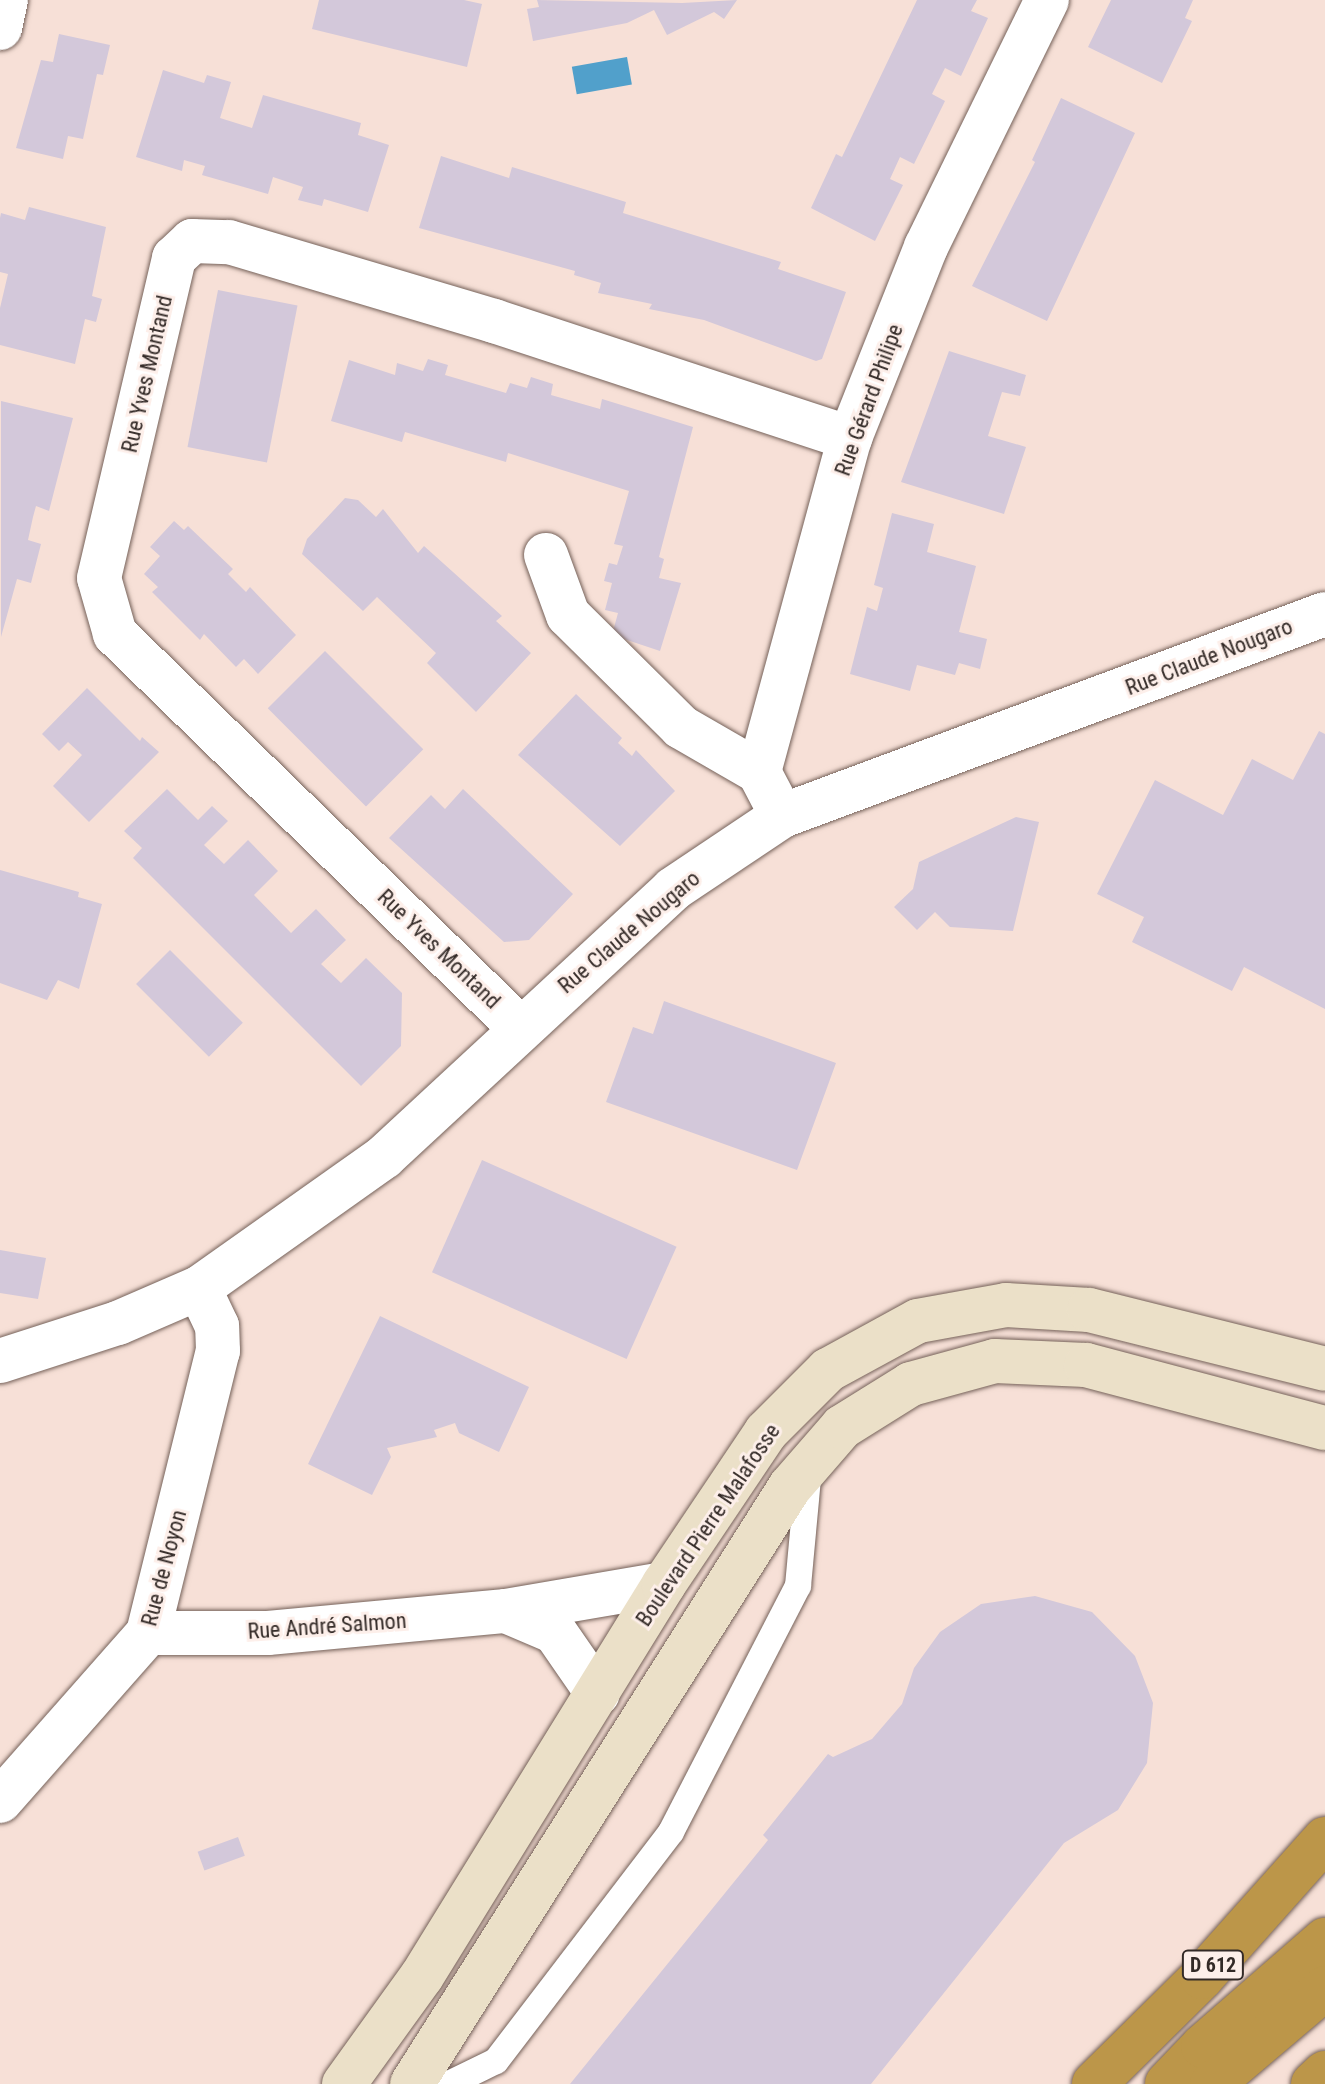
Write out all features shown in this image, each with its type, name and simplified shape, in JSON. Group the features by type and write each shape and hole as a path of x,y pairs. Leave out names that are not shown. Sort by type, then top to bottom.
{"highway":[{"name":"D 612","path":"1094,2084 1202,1977 1325,1839"},
{"path":"1167,2084 1203,2046 1325,1940"},
{"path":"1212,2084 1325,1988"},
{"path":"1313,2084 1325,2073"}],"street":[{"path":"0,28 6,0"},
{"name":"Rue Gérard Philipe","path":"759,772 850,438 926,247 1047,0"},
{"name":"Rue Yves Montand","path":"519,1027 115,634 99,578 174,258 192,241 229,242 494,321 850,438"},
{"path":"546,555 568,615 681,727 759,772 782,816"},
{"name":"Rue Claude Nougaro","path":"0,1361 118,1323 199,1288 384,1157 519,1027 673,889 782,816 1325,614"},
{"name":"Rue de Noyon","path":"0,1801 148,1633 218,1351 217,1326 199,1288"},
{"name":"Boulevard Pierre Malafosse","path":"344,2084 422,1976 664,1584 766,1432 828,1370 918,1321 1006,1305 1089,1310 1325,1369"},
{"name":"Boulevard Pierre Malafosse","path":"412,2084 790,1487 842,1427 911,1384 995,1361 1086,1365 1325,1428"},
{"name":"Rue André Salmon","path":"148,1633 268,1633 506,1611 664,1584"},
{"name":"Rue André Salmon","path":"506,1611 555,1632 598,1694"}],"lane":[{"path":"449,2084 496,2061 671,1832 798,1586 809,1465"}],"water":[{"path":"627,57 632,85 577,94 572,67"}],"building":[{"path":"319,0 464,0 482,4 467,67 312,29"},
{"path":"537,0 682,3 737,0 724,19 714,12 667,35 654,10 627,23 533,41 527,9 539,7"},
{"path":"917,0 977,0 971,11 988,18 961,76 945,68 932,94 945,101 914,164 900,157 890,179 903,185 875,241 811,208 836,154 842,157"},
{"path":"1111,0 1193,0 1185,18 1192,21 1162,83 1088,47"},
{"path":"59,34 110,45 103,75 97,74 83,139 68,136 63,159 16,148 41,60 53,62"},
{"path":"163,70 204,83 207,75 231,82 220,118 252,128 263,95 361,123 358,135 389,145 368,212 324,199 322,206 298,200 303,187 273,177 268,194 202,175 205,166 184,160 182,171 136,157"},
{"path":"1061,98 1135,133 1047,321 972,286 1035,162 1032,160"},
{"path":"441,156 509,178 512,167 626,202 623,213 781,262 778,269 846,292 822,359 816,361 704,320 649,309 652,304 598,293 601,283 574,275 575,271 419,228"},
{"path":"29,207 106,227 92,296 102,299 96,322 85,319 75,364 0,345 0,308 8,274 0,272 1,213 25,220"},
{"path":"218,290 298,305 267,463 187,447"},
{"path":"949,351 1026,375 1020,396 1002,392 988,436 1026,447 1004,514 901,482"},
{"path":"428,359 448,365 445,375 506,393 510,383 527,388 531,377 553,384 551,395 600,409 602,399 693,427 659,557 664,559 659,578 681,583 660,651 612,635 618,613 605,610 612,583 604,581 609,563 617,565 623,546 614,544 629,491 508,453 506,462 405,432 402,442 331,421 349,360 395,375 397,363 423,371"},
{"path":"1,401 73,418 49,511 36,506 33,517 28,540 41,544 31,583 17,579 1,637"},
{"path":"345,498 358,500 376,517 383,509 418,553 424,546 502,616 496,621 531,653 476,712 427,663 436,653 377,597 363,611 302,554 307,539"},
{"path":"892,513 934,524 927,552 976,566 959,632 987,639 980,669 959,663 955,675 917,665 910,691 850,674 867,607 877,611 883,588 874,585"},
{"path":"174,521 184,530 188,526 233,569 228,574 246,592 250,587 296,635 258,674 244,659 236,667 204,634 200,640 152,592 158,587 144,574 160,556 150,547"},
{"path":"325,651 423,749 366,807 268,708"},
{"path":"87,688 140,741 142,737 159,752 89,822 53,786 82,755 68,742 59,751 42,734"},
{"path":"576,694 622,738 618,743 632,756 636,750 675,791 620,846 518,755"},
{"path":"1319,731 1325,734 1325,1009 1244,967 1232,991 1132,942 1144,917 1097,894 1155,780 1223,815 1252,759 1293,780"},
{"path":"167,789 198,820 212,806 228,821 204,845 224,864 248,840 278,871 254,895 291,933 316,909 346,940 321,964 341,983 366,958 402,993 401,1046 361,1086 133,858 142,848 124,831"},
{"path":"463,789 573,894 529,940 504,942 389,838 431,795 445,809"},
{"path":"1016,817 1039,822 1013,931 950,927 935,912 917,930 894,907 913,889 919,862"},
{"path":"0,870 79,892 78,897 102,904 79,989 58,980 47,1000 0,983"},
{"path":"170,950 243,1023 209,1057 136,984"},
{"path":"664,1001 836,1063 797,1170 606,1102 633,1027 653,1034"},
{"path":"482,1160 677,1247 627,1359 432,1272"},
{"path":"0,1250 46,1258 38,1299 0,1293"},
{"path":"380,1316 529,1387 499,1452 459,1433 455,1423 434,1430 437,1437 387,1448 391,1457 372,1495 308,1464"},
{"path":"1035,1596 1092,1612 1135,1656 1153,1703 1147,1763 1118,1810 1064,1843 871,2084 570,2084 768,1840 763,1835 828,1754 833,1757 872,1739 902,1704 914,1668 940,1632 981,1604"},
{"path":"238,1837 245,1856 204,1871 198,1852"}]}
